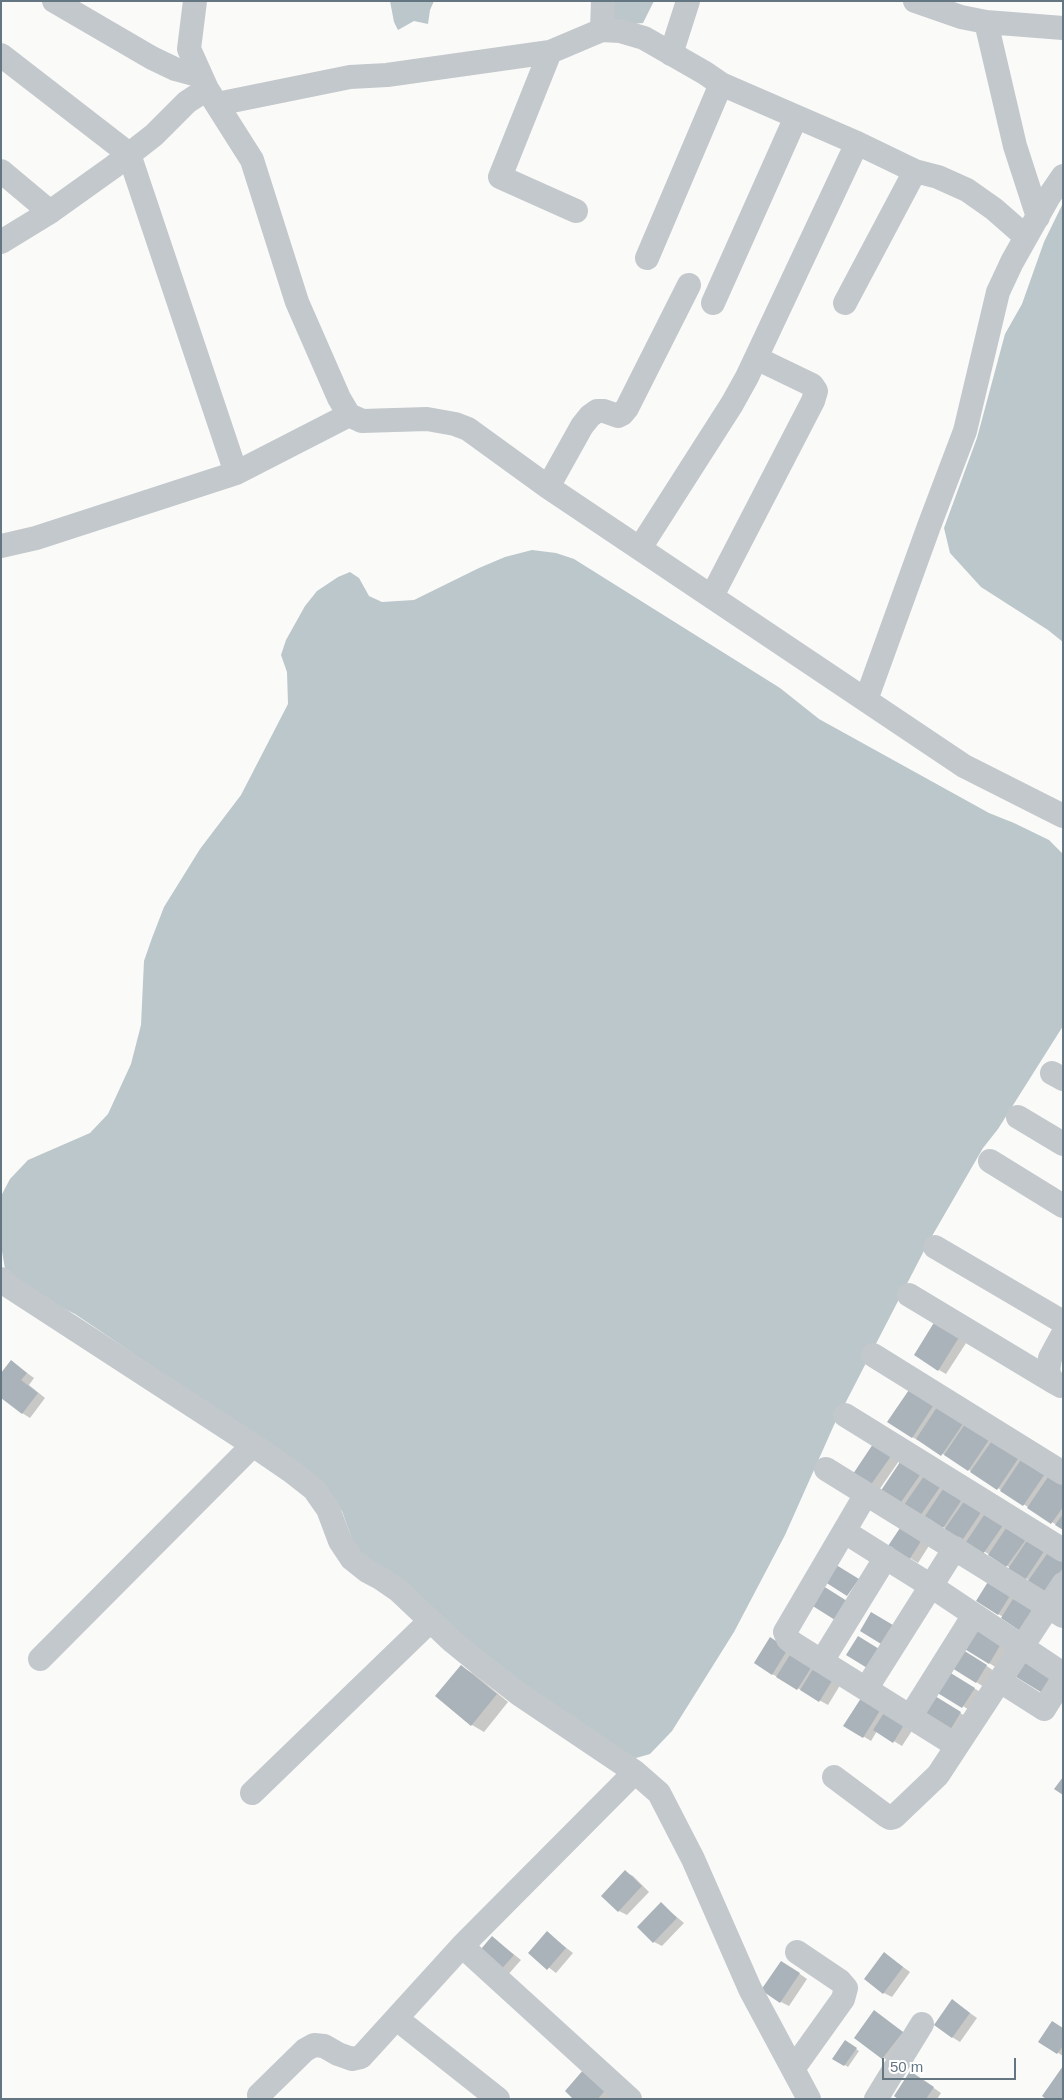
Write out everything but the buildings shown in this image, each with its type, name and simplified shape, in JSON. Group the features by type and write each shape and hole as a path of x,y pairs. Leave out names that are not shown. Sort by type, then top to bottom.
{"street":[{"path":"54,1 208,89"},
{"path":"195,1 189,49 208,89 252,160 297,302 339,398 349,415 362,421 427,419 455,424 468,430 548,487 964,766 1063,816"},
{"path":"602,30 603,1"},
{"path":"671,54 688,1"},
{"path":"915,1 961,17 986,22 1063,28"},
{"path":"986,22 1015,146 1038,216"},
{"path":"1,242 50,212 129,154 154,135 187,102 208,89 350,76 387,75 550,52 602,30 620,31 644,38 721,84 857,143 915,171 938,177 967,190 994,209 1026,237"},
{"path":"550,52 500,177 576,211"},
{"path":"1,55 129,154 236,473"},
{"path":"647,258 721,84"},
{"path":"713,302 796,117"},
{"path":"640,548 732,404 756,358 857,143"},
{"path":"1,171 50,212"},
{"path":"845,303 915,171"},
{"path":"866,700 965,431 998,292 1026,237 1063,176"},
{"path":"548,487 582,426 590,416 597,411 604,411 618,416 627,408 688,285"},
{"path":"712,596 814,402 816,391 812,385 756,358"},
{"path":"1,546 36,538 236,473 349,415"},
{"path":"1018,1116 1063,1144"},
{"path":"990,1161 1063,1206"},
{"path":"935,1247 1063,1322"},
{"path":"1,1279 253,1444 314,1489 328,1510 340,1542 352,1559 367,1571 398,1590 479,1663 520,1694 635,1772 659,1793 677,1826 750,1989 809,2099"},
{"path":"909,1295 1057,1384"},
{"path":"1057,1384 1048,1371 1050,1358 1063,1334"},
{"path":"873,1355 1063,1473"},
{"path":"845,1415 1063,1550"},
{"path":"40,1659 253,1444"},
{"path":"826,1469 1055,1611"},
{"path":"866,1494 845,1532 787,1625 785,1632 788,1639 957,1746"},
{"path":"845,1532 974,1614 1063,1674"},
{"path":"866,1689 955,1548"},
{"path":"822,1661 886,1558"},
{"path":"834,1777 885,1815 890,1818 894,1817 938,1774 1022,1646 1055,1611 1063,1584"},
{"path":"910,1717 974,1614"},
{"path":"252,1793 430,1620"},
{"path":"1000,1681 1044,1709 1063,1679"},
{"path":"259,2094 305,2050 314,2045 324,2046 352,2059 361,2057 462,1946 635,1772"},
{"path":"462,1946 630,2099"},
{"path":"793,2069 843,1999 846,1988 840,1981 797,1952"},
{"path":"397,2018 498,2099"},
{"path":"876,2099 922,2024"}],"shaded area":[{"path":"390,1 434,1 430,10 428,24 414,21 398,30 394,22"},
{"path":"593,1 654,1 643,23 620,25"},
{"path":"1063,203 1063,642 1048,630 981,587 950,553 944,528 977,438 1005,334 1022,304 1044,242"},
{"path":"532,550 556,553 574,559 780,688 819,719 989,813 1049,840 1063,854 1063,1026 998,1129 983,1148 928,1243 834,1425 785,1535 734,1632 672,1731 650,1754 636,1758 626,1757 499,1670 366,1560 354,1545 342,1511 329,1493 251,1433 75,1314 19,1286 5,1269 1,1245 1,1196 10,1179 28,1160 90,1133 108,1114 131,1064 141,1025 144,961 164,907 200,849 241,795 288,704 287,672 281,655 286,640 305,606 317,591 338,577 350,572 359,578 369,596 382,602 414,600 479,568 505,557"}]}
